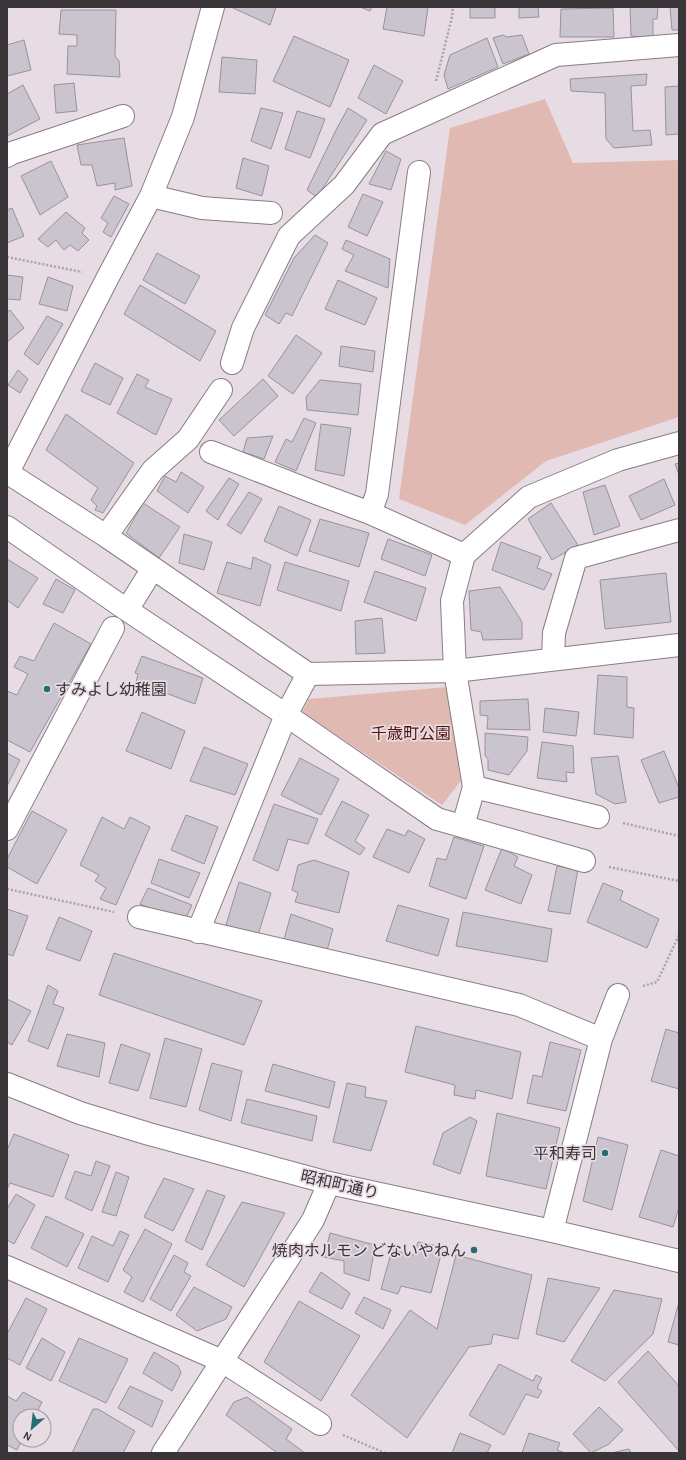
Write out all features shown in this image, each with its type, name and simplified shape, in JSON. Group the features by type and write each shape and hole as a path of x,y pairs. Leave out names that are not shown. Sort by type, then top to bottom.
{"street":[{"path":"213,7 183,117 151,196 7,474 106,536 308,674 455,671 679,645"},
{"path":"232,363 243,328 289,236 344,185 382,134 556,55 679,45"},
{"path":"7,156 12,153 123,116"},
{"path":"370,513 377,494 419,172"},
{"path":"151,196 202,208 271,213"},
{"path":"106,536 153,470 188,439 222,390"},
{"path":"463,826 474,787 455,671 452,601 464,555 529,497 618,460 679,443"},
{"path":"211,452 370,513 464,555"},
{"path":"7,527 127,610 286,715 437,819 584,861"},
{"path":"553,659 554,633 576,558 679,530"},
{"path":"127,610 153,568"},
{"path":"7,829 113,628"},
{"path":"198,932 286,715 308,674"},
{"path":"474,787 598,817"},
{"path":"140,918 519,1005 601,1039"},
{"path":"552,1231 601,1039 618,995"},
{"name":"昭和町通り","path":"7,1084 80,1113 149,1134 329,1183 552,1231 679,1261"},
{"path":"163,1453 313,1220 329,1183"},
{"path":"7,1267 222,1361 320,1424"}],"path":[{"path":"428,113 452,17 453,7"},
{"path":"7,257 108,277"},
{"path":"598,817 679,836"},
{"path":"584,861 679,881"},
{"path":"7,889 140,918"},
{"path":"618,995 657,982 679,935"},
{"path":"320,1424 385,1453"}],"green space":[{"path":"545,99 573,163 679,160 679,417 546,461 465,525 399,499 450,128"},
{"name":"千歳町公園","path":"447,687 464,777 442,805 302,712 309,699"}],"building":[{"path":"231,7 276,7 270,25"},
{"path":"360,7 372,7 370,11"},
{"path":"387,7 428,7 424,36 383,29"},
{"path":"470,7 495,7 495,18 470,18"},
{"path":"519,7 542,7 538,8 539,17 519,18"},
{"path":"630,7 658,7 657,19 653,19 653,38 631,36"},
{"path":"670,7 679,7 679,30 672,30"},
{"path":"613,8 614,37 560,37 561,9"},
{"path":"61,10 116,10 115,56 119,61 120,77 67,74 68,46 77,46 77,35 59,34"},
{"path":"503,35 507,37 522,35 529,54 503,64 493,38"},
{"path":"294,36 349,60 330,107 273,81"},
{"path":"487,38 498,67 448,89 444,75 450,55"},
{"path":"24,40 31,70 7,76 7,45"},
{"path":"222,57 257,60 255,94 219,92"},
{"path":"374,65 403,81 386,114 358,98"},
{"path":"647,74 646,85 631,86 633,131 650,130 652,145 614,148 606,139 605,93 571,91 570,79"},
{"path":"74,83 77,111 56,113 54,85"},
{"path":"23,85 40,119 7,136 7,94"},
{"path":"679,86 679,134 666,135 665,87"},
{"path":"261,108 283,113 271,149 251,141"},
{"path":"348,108 367,120 317,197 307,190"},
{"path":"297,111 325,119 310,158 285,149"},
{"path":"124,138 132,186 115,190 115,183 97,186 92,165 81,165 77,145"},
{"path":"386,151 401,159 391,190 369,184"},
{"path":"243,158 269,166 262,196 236,188"},
{"path":"51,161 68,197 40,215 21,176"},
{"path":"363,194 383,202 367,236 348,227"},
{"path":"114,196 129,204 111,237 103,232 108,223 101,218"},
{"path":"12,208 24,236 7,243 7,210"},
{"path":"66,212 85,228 82,233 89,240 78,251 70,245 64,250 56,240 48,247 38,239"},
{"path":"315,235 328,243 292,316 286,313 279,324 265,315 294,258"},
{"path":"346,240 390,259 388,288 345,271 354,255 342,249"},
{"path":"157,253 200,276 185,304 143,280"},
{"path":"7,275 23,277 20,300 7,299"},
{"path":"48,277 73,286 67,311 39,304"},
{"path":"338,280 377,298 365,325 325,309"},
{"path":"140,285 216,331 200,361 124,314"},
{"path":"10,310 24,328 7,342 7,312"},
{"path":"47,316 63,324 38,365 24,354"},
{"path":"296,335 322,353 293,394 268,376"},
{"path":"341,346 375,351 373,372 339,366"},
{"path":"95,363 123,378 110,405 81,391"},
{"path":"18,370 28,379 20,393 8,385"},
{"path":"137,374 149,380 145,387 172,399 156,435 117,413"},
{"path":"263,379 278,396 234,436 219,420"},
{"path":"320,380 361,384 358,415 307,410 306,397"},
{"path":"66,414 134,463 103,513 95,510 97,506 91,500 98,488 46,450"},
{"path":"304,418 316,423 296,471 275,462 286,439 292,442"},
{"path":"321,424 351,428 344,476 315,470"},
{"path":"273,436 264,459 243,452 247,438"},
{"path":"679,463 679,475 675,464"},
{"path":"181,472 204,487 188,513 157,491 165,476 176,482"},
{"path":"229,478 239,484 218,520 206,511"},
{"path":"664,479 675,505 641,520 629,496"},
{"path":"605,485 620,526 594,535 583,492"},
{"path":"249,492 262,499 241,534 227,525"},
{"path":"143,503 180,527 159,558 126,533"},
{"path":"551,503 578,545 552,560 528,519"},
{"path":"279,506 311,520 297,556 264,541"},
{"path":"320,519 369,533 359,567 309,551"},
{"path":"184,534 212,542 204,570 179,563"},
{"path":"388,539 432,555 425,576 381,559"},
{"path":"501,542 541,557 537,568 552,574 544,590 492,570"},
{"path":"253,557 271,565 260,606 217,593 227,562 251,569"},
{"path":"7,559 38,578 18,608 7,600"},
{"path":"285,562 349,581 341,611 277,590"},
{"path":"375,571 426,588 416,621 364,602"},
{"path":"666,573 671,622 605,629 600,580"},
{"path":"56,579 75,590 63,613 43,604"},
{"path":"500,587 522,622 522,639 483,640 481,632 471,630 469,591"},
{"path":"382,618 385,653 356,654 355,621"},
{"path":"54,623 91,644 30,752 7,740 7,691 17,695 28,674 14,667 20,656 34,661"},
{"path":"142,656 203,678 195,704 136,682 138,674 135,673"},
{"path":"598,675 627,677 627,707 634,708 633,738 594,734"},
{"path":"528,699 530,730 487,729 488,716 480,715 480,701"},
{"path":"545,708 579,712 576,736 543,732"},
{"path":"142,712 185,731 171,769 126,751"},
{"path":"485,733 528,737 527,751 509,775 488,770 488,759 485,756"},
{"path":"542,742 573,746 574,773 566,772 567,782 537,778"},
{"path":"204,747 248,764 235,795 190,781"},
{"path":"664,751 679,788 679,797 659,803 641,760"},
{"path":"7,753 20,760 7,786"},
{"path":"618,756 626,802 615,804 596,794 591,758"},
{"path":"300,758 339,779 321,815 281,795"},
{"path":"342,801 369,815 355,841 365,848 360,855 325,835"},
{"path":"274,804 318,819 308,844 288,839 278,871 253,860"},
{"path":"32,811 67,830 37,884 7,867 7,859"},
{"path":"186,815 218,827 204,864 171,850"},
{"path":"102,817 124,829 130,817 150,827 116,905 100,899 106,888 95,881 99,875 80,865"},
{"path":"387,829 405,836 408,830 425,839 409,873 373,857"},
{"path":"454,837 484,846 466,899 429,886 437,858 446,860"},
{"path":"502,848 518,857 514,866 532,875 521,904 485,890"},
{"path":"159,859 200,873 189,898 151,883"},
{"path":"314,860 349,872 339,913 295,902 298,893 292,890 298,865"},
{"path":"557,866 578,869 570,914 548,911"},
{"path":"239,882 271,893 258,935 226,925"},
{"path":"603,883 623,891 620,900 659,919 647,948 587,922"},
{"path":"148,888 192,905 184,922 140,904"},
{"path":"398,905 449,919 438,956 386,941"},
{"path":"7,909 28,916 13,956 7,954"},
{"path":"463,912 552,929 547,962 456,946"},
{"path":"291,914 333,929 326,954 283,943"},
{"path":"59,917 92,931 80,961 46,949"},
{"path":"114,953 262,1001 244,1045 99,995"},
{"path":"48,985 58,991 53,1004 64,1008 48,1049 28,1041"},
{"path":"7,999 31,1011 12,1045 7,1042"},
{"path":"416,1026 521,1052 512,1099 476,1090 475,1099 454,1095 455,1085 405,1072"},
{"path":"666,1029 679,1033 679,1089 651,1081"},
{"path":"67,1034 105,1043 99,1077 57,1066"},
{"path":"165,1038 202,1049 186,1107 150,1098"},
{"path":"550,1042 581,1050 566,1111 527,1103 533,1075 542,1077"},
{"path":"121,1044 150,1054 138,1091 109,1083"},
{"path":"212,1063 242,1071 231,1121 199,1110"},
{"path":"273,1064 335,1082 329,1108 265,1091"},
{"path":"347,1083 366,1087 365,1097 387,1101 371,1151 333,1142"},
{"path":"247,1099 317,1116 312,1141 241,1123"},
{"path":"497,1113 560,1128 546,1189 486,1176"},
{"path":"470,1117 477,1121 460,1174 433,1164 443,1133"},
{"path":"14,1134 69,1155 53,1197 10,1183 7,1189 7,1150"},
{"path":"598,1137 628,1145 612,1210 583,1201"},
{"path":"661,1150 679,1156 679,1207 673,1227 639,1217"},
{"path":"96,1161 110,1166 92,1211 65,1198 75,1171 91,1176"},
{"path":"116,1172 129,1177 116,1216 102,1212"},
{"path":"164,1178 194,1189 173,1231 144,1217"},
{"path":"207,1190 225,1196 202,1250 185,1241"},
{"path":"16,1194 35,1205 14,1244 7,1240 7,1209"},
{"path":"242,1202 285,1213 244,1287 206,1265"},
{"path":"46,1216 84,1234 67,1267 31,1248"},
{"path":"145,1229 172,1244 143,1302 124,1292 132,1277 123,1270"},
{"path":"120,1231 129,1235 108,1282 78,1268 92,1236 113,1246"},
{"path":"330,1233 375,1245 369,1281 344,1273 344,1261 324,1257"},
{"path":"418,1242 443,1247 431,1293 401,1286 398,1294 381,1289 392,1250 414,1255"},
{"path":"174,1255 188,1263 184,1272 191,1276 171,1311 150,1299"},
{"path":"456,1255 532,1275 518,1339 493,1334 491,1344 469,1347 407,1438 351,1395 410,1310 437,1329"},
{"path":"321,1272 350,1293 342,1309 309,1292"},
{"path":"548,1278 600,1288 564,1342 536,1334"},
{"path":"194,1287 232,1307 226,1319 197,1331 176,1315"},
{"path":"614,1290 662,1299 653,1334 605,1381 571,1361"},
{"path":"364,1297 391,1310 383,1329 355,1313"},
{"path":"26,1298 47,1309 20,1365 7,1358 7,1334"},
{"path":"299,1301 360,1336 321,1401 264,1362"},
{"path":"679,1302 679,1345 668,1342"},
{"path":"42,1338 65,1352 51,1381 26,1368"},
{"path":"79,1338 128,1359 106,1403 59,1381"},
{"path":"648,1351 679,1386 679,1451 618,1382"},
{"path":"154,1352 178,1366 181,1373 172,1391 143,1373"},
{"path":"499,1364 533,1381 536,1375 542,1378 537,1388 542,1391 538,1398 526,1394 504,1435 469,1415"},
{"path":"130,1386 163,1401 152,1427 118,1408"},
{"path":"23,1392 42,1402 39,1408 12,1408 12,1448 7,1445 7,1396 16,1401"},
{"path":"247,1397 292,1429 286,1439 305,1453 275,1453 276,1452 226,1415 234,1402"},
{"path":"599,1407 623,1430 609,1444 591,1453 573,1434"},
{"path":"93,1409 98,1409 135,1431 123,1453 72,1453"},
{"path":"460,1433 491,1445 487,1453 452,1453"},
{"path":"529,1433 560,1443 557,1450 565,1453 522,1453"},
{"path":"629,1449 631,1453 611,1453"}],"place":[{"name":"すみよし幼稚園","path":"47,689"},
{"name":"平和寿司","path":"605,1153"},
{"name":"焼肉ホルモン どないやねん","path":"474,1250"}]}
